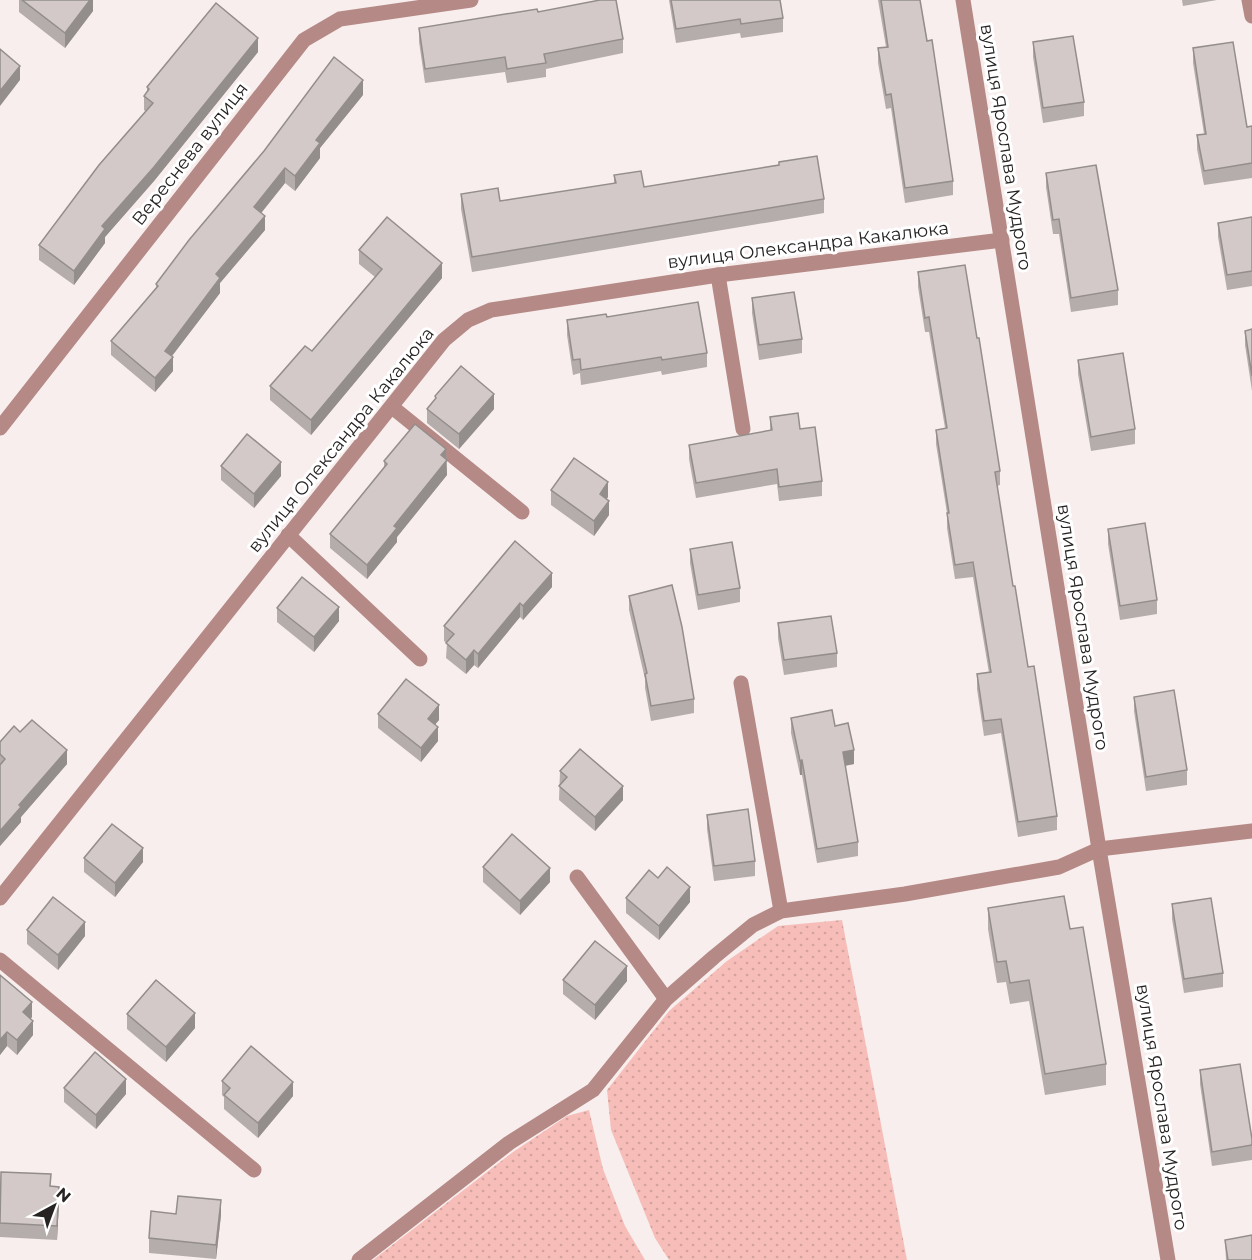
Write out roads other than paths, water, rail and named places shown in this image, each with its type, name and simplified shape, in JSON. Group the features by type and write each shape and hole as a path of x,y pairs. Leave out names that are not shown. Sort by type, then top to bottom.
{"street":[{"name":"Вереснева вулиця","path":"0,428 304,40 340,19 471,0"},
{"name":"вулиця Ярослава Мудрого","path":"963,0 1167,1260"},
{"path":"1249,0 1252,16"},
{"name":"вулиця Олександра Какалюка","path":"0,898 444,340 468,320 491,310 718,275 1002,240"},
{"path":"718,275 743,429"},
{"path":"392,407 522,512"},
{"path":"288,535 420,659"},
{"path":"741,683 781,911"},
{"path":"358,1260 508,1143 594,1090 666,999 753,925 781,911 905,894 1059,867 1099,849 1252,831"},
{"path":"578,877 666,999"},
{"path":"0,960 254,1170"}]}
